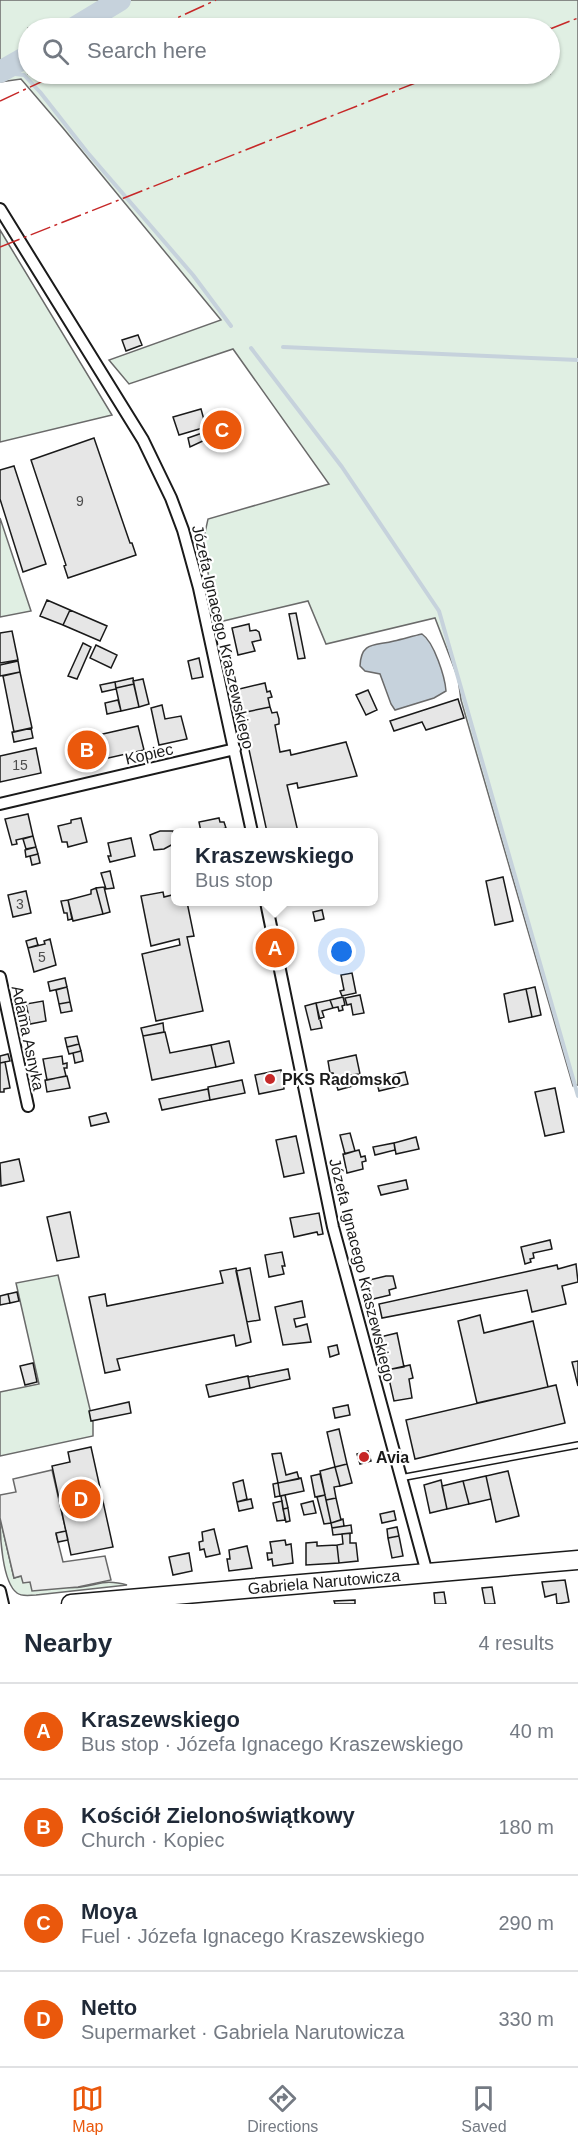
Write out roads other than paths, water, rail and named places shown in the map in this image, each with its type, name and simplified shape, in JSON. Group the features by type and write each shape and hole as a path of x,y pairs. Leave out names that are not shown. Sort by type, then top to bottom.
{"main road":[{"name":"Gabriela Narutowicza","path":"71,1604 210,1598 427,1573 578,1560"}],"street":[{"name":"Józefa Ignacego Kraszewskiego","path":"0,208 143,440 171,498 195,570 251,828"},
{"name":"Kopiec","path":"0,804 235,749"},
{"name":"Józefa Ignacego Kraszewskiego","path":"267,906 333,1227 427,1573"},
{"name":"Adama Asnyka","path":"0,977 28,1106"},
{"path":"0,1591 3,1604"}],"lane":[{"path":"400,1478 578,1445"}],"waterway":[{"path":"90,18 120,0"},
{"path":"0,72 18,62"},
{"path":"9,67 18,74"},
{"path":"32,84 87,152 193,275 231,326"},
{"path":"283,347 578,360"},
{"path":"251,348 342,467 439,611 578,1096"}],"place":[{"name":"Moya","path":"222,430"},
{"name":"Kościół Zielonoświątkowy","path":"87,750"},
{"name":"Kraszewskiego","path":"275,948"},
{"name":"PKS Radomsko","path":"270,1079"},
{"name":"Avia","path":"364,1457"},
{"name":"Netto","path":"81,1499"}]}
